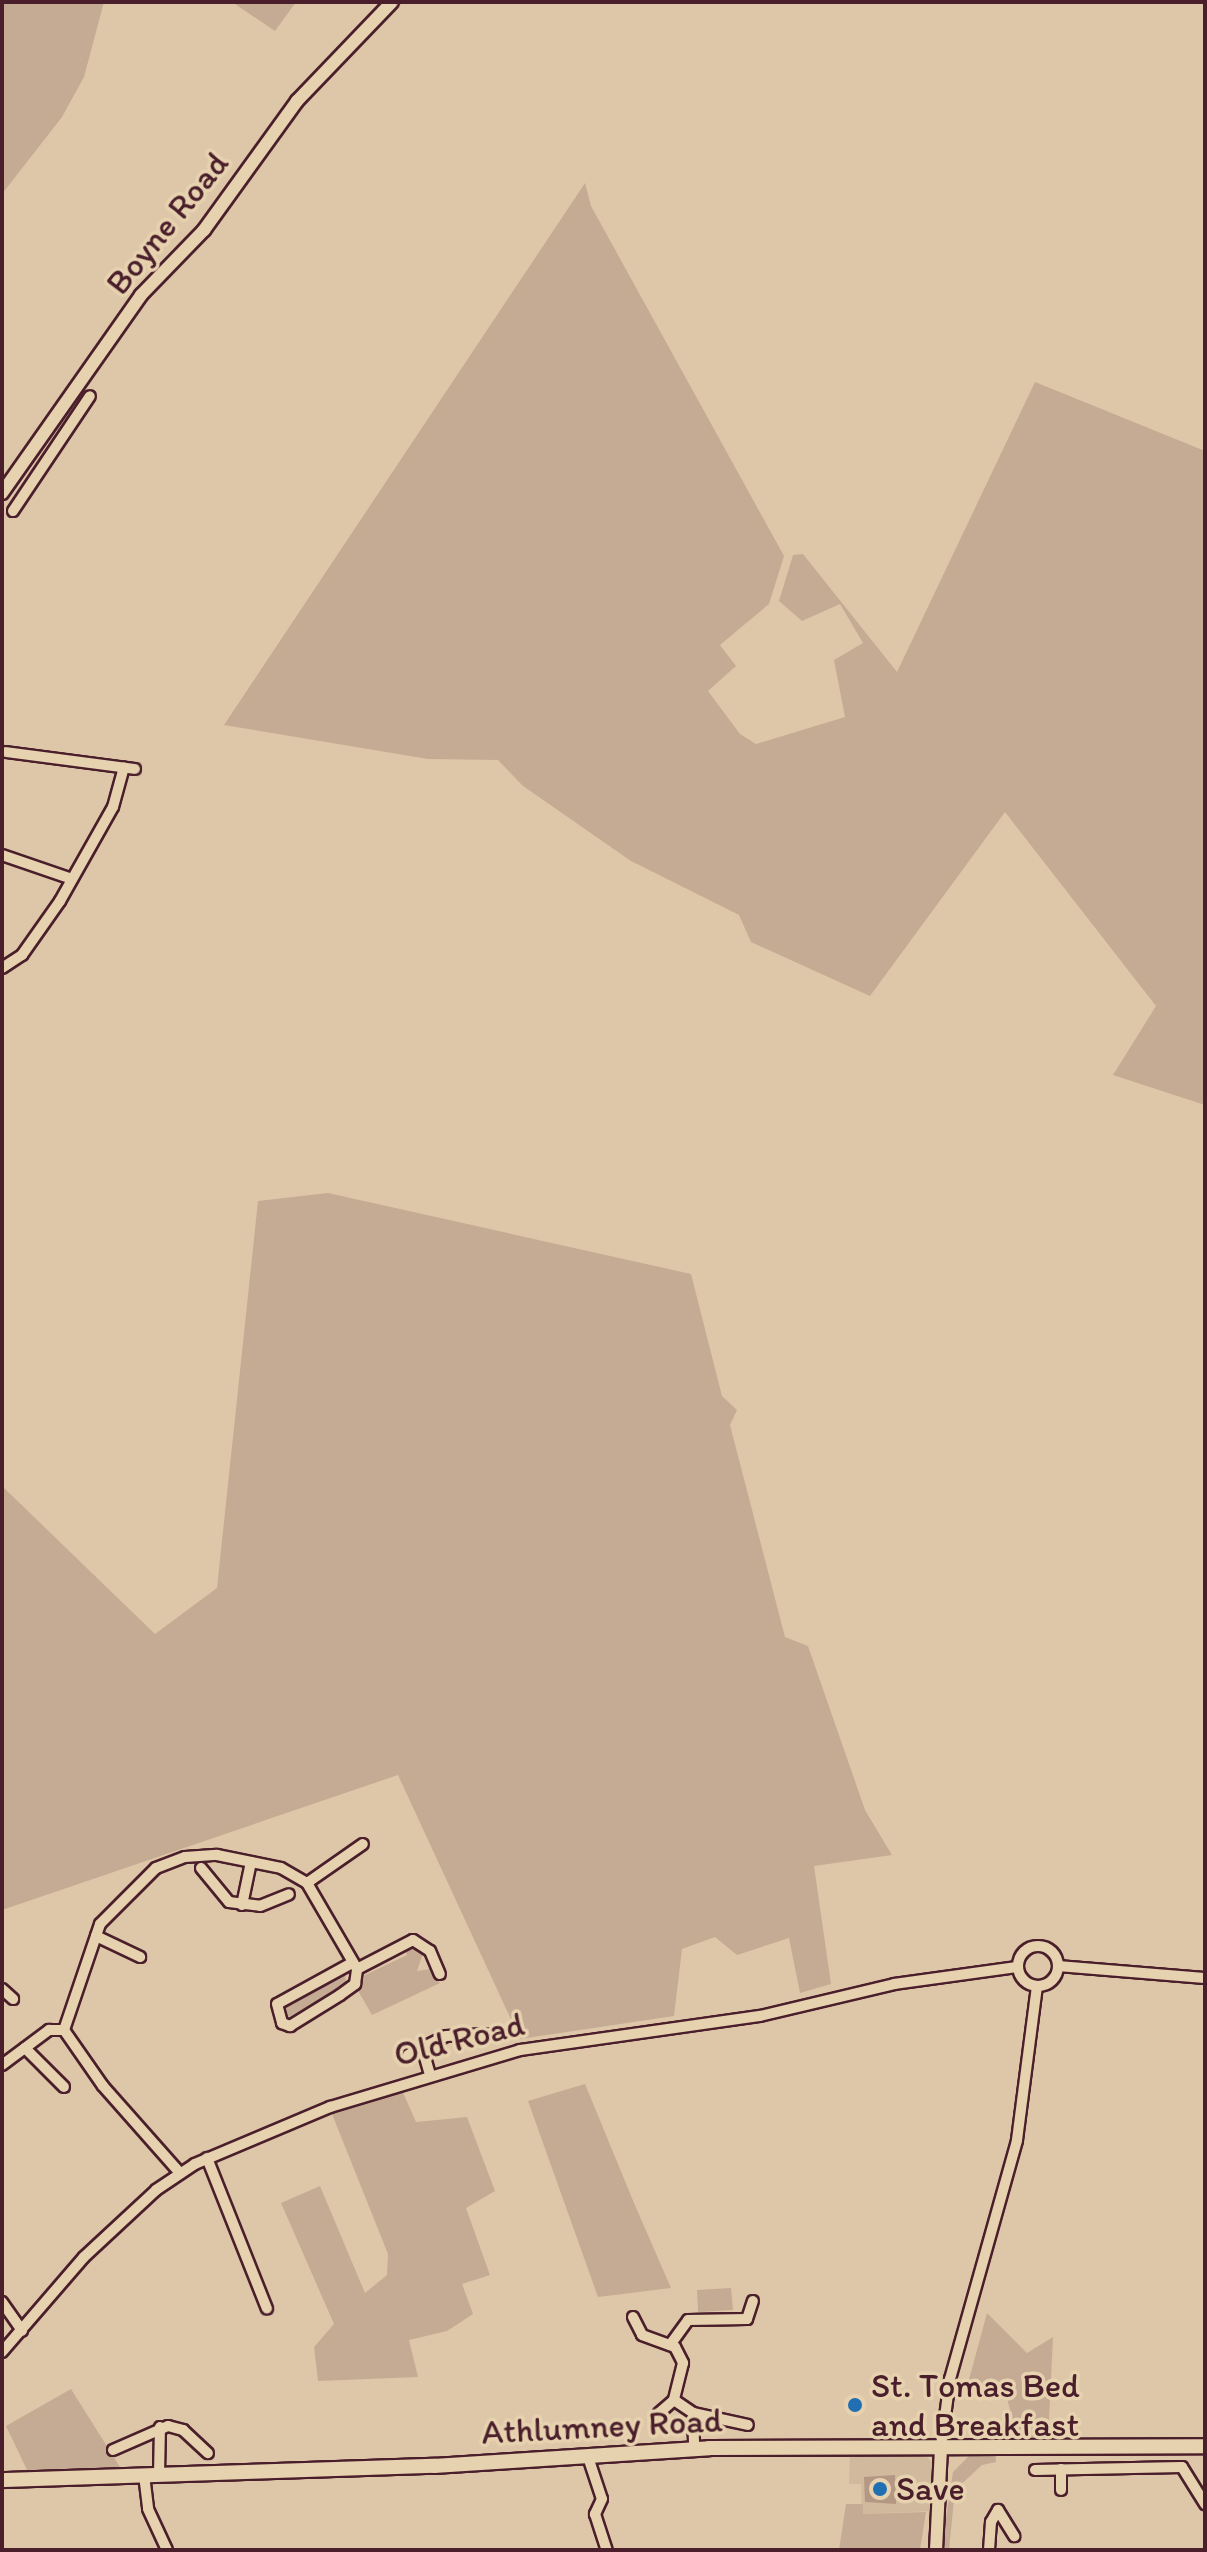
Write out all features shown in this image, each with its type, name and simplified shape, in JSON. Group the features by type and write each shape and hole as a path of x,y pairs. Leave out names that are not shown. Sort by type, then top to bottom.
{"main road":[{"name":"Athlumney Road","path":"2,2480 588,2457 694,2449 1205,2446"}],"street":[{"name":"Boyne Road","path":"2,493 141,295 204,230 297,101 392,2"},
{"path":"13,511 90,396"},
{"path":"33,449 48,459"},
{"path":"2,968 22,955 72,879 113,807 129,768 6,752"},
{"path":"2,855 72,879"},
{"path":"307,1883 363,1844"},
{"path":"64,2030 96,1936 132,1887 156,1868 196,1856 251,1862 307,1883 354,1966 355,1984 290,2026 282,2023 277,2004 354,1966 413,1940 430,1951 440,1974"},
{"path":"242,1905 251,1862"},
{"path":"201,1868 229,1902 260,1906 289,1894"},
{"path":"96,1936 140,1957"},
{"path":"1039,1945 1050,1950 1058,1966 1052,1980 1037,1986 1022,1978 1017,1967 1026,1949 1039,1945"},
{"path":"1058,1966 1205,1978"},
{"name":"Old Road","path":"2,2352 107,2235 180,2173 207,2158 429,2072 520,2050 760,2016 894,1984 1017,1967"},
{"path":"936,2550 941,2446 950,2379 1017,2140 1037,1986"},
{"path":"2,1989 13,1999"},
{"path":"3,2063 49,2030 64,2030"},
{"path":"64,2030 103,2086 180,2173"},
{"path":"408,2055 446,2036 489,2034"},
{"path":"422,2047 429,2072"},
{"path":"25,2048 64,2087"},
{"path":"207,2158 267,2309"},
{"path":"670,2345 688,2320 747,2319 753,2301"},
{"path":"2,2302 22,2331"},
{"path":"633,2317 642,2335 670,2345 683,2363 674,2400 659,2413"},
{"path":"674,2400 693,2413 748,2425"},
{"path":"693,2413 694,2449"},
{"path":"113,2450 160,2427 183,2430 208,2453"},
{"path":"160,2427 148,2509 167,2550"},
{"path":"588,2457 602,2499 595,2514 607,2550"},
{"path":"1035,2470 1182,2467 1205,2504"},
{"path":"1061,2469 1061,2490"},
{"path":"989,2550 991,2522 998,2510 1014,2536"}],"shaded area":[{"path":"2,2 104,2 84,77 62,117 2,194"},
{"path":"232,2 296,2 275,31"},
{"path":"585,183 591,206 784,556 769,604 720,645 736,666 708,691 740,734 756,744 845,717 834,660 863,643 840,604 802,621 779,601 793,555 803,554 897,672 1035,382 1205,451 1205,1105 1113,1075 1156,1006 1005,812 870,996 751,942 739,915 631,861 523,786 498,760 428,759 224,725"},
{"path":"328,1193 691,1274 722,1396 737,1410 730,1425 785,1637 808,1646 865,1810 892,1855 814,1866 831,1984 800,1993 789,1938 737,1955 715,1937 682,1949 674,2016 520,2039 398,1775 2,1910 2,1486 155,1634 217,1588 258,1201"},
{"path":"410,1943 424,1950 417,1971 431,1969 440,1983 372,2015 357,1989 361,1977 407,1955 403,1946"},
{"path":"345,1972 346,1984 285,2019 283,2004"},
{"path":"585,2084 671,2288 598,2297 528,2101"},
{"path":"401,2088 416,2122 467,2117 495,2191 466,2208 490,2275 462,2284 473,2314 447,2331 409,2340 418,2377 318,2381 314,2347 334,2324 281,2203 320,2186 365,2293 387,2275 388,2254 332,2114"},
{"path":"731,2288 733,2310 698,2312 697,2290"},
{"path":"987,2313 1027,2353 1053,2337 1048,2440 1017,2435 1003,2384 967,2387"},
{"path":"71,2389 120,2467 27,2470 6,2426"},
{"path":"995,2450 996,2462 982,2465 955,2490 949,2550 941,2550 953,2472 974,2451"},
{"path":"850,2452 923,2452 933,2464 932,2511 862,2514 861,2484 849,2484"},
{"path":"846,2504 863,2504 863,2514 926,2512 920,2550 839,2550"}],"building":[{"name":"Save","path":"895,2475 896,2504 865,2502 864,2477"}],"place":[{"name":"St. Tomas Bed and Breakfast","path":"855,2405"},
{"name":"Save","path":"880,2489"}]}
